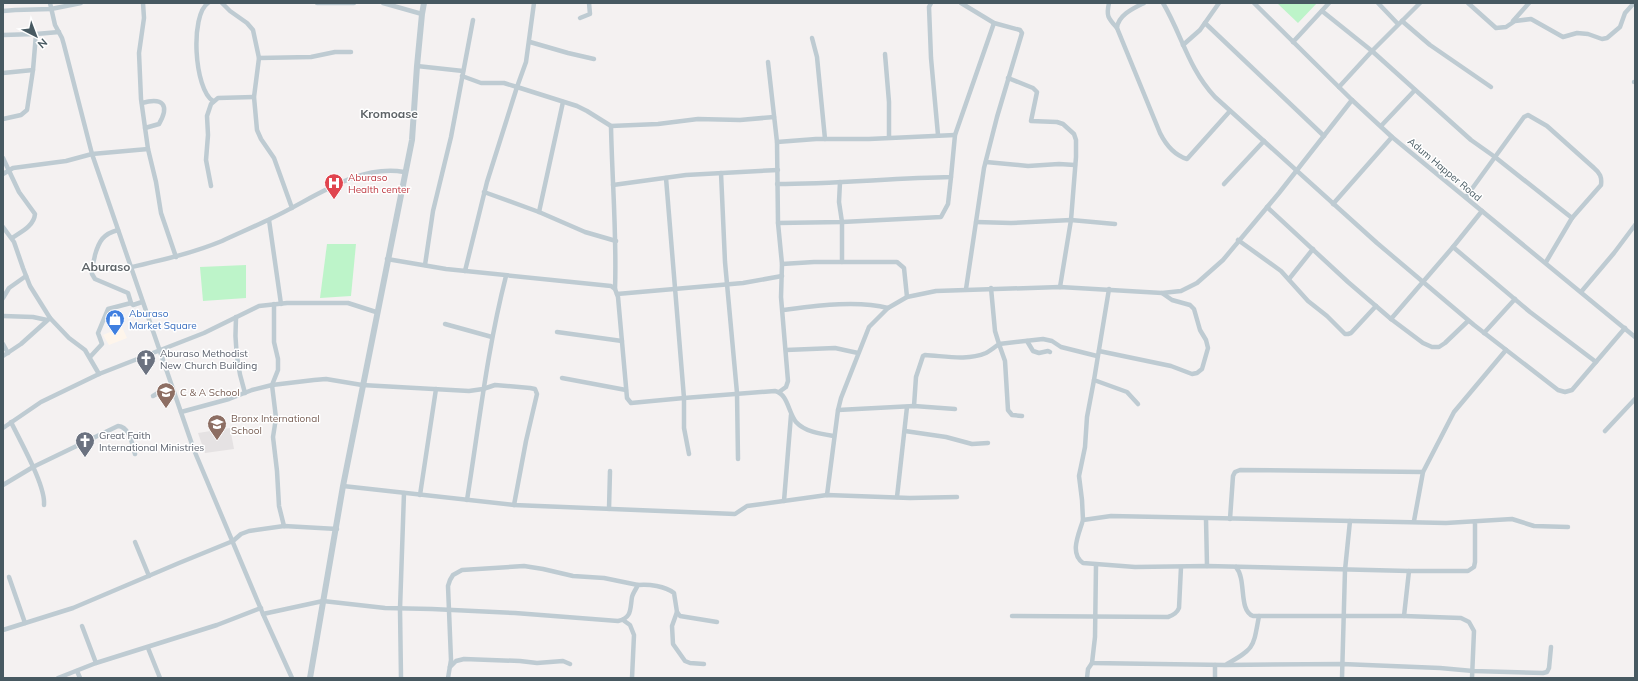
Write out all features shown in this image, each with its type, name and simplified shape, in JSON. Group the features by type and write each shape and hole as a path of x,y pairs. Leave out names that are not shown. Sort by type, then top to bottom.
{"street":[{"path":"50,3 54,26 62,38 92,154 132,267 142,302 180,412 194,450 263,614 292,678"},
{"path":"3,11 51,9 81,3"},
{"path":"143,3 144,18 139,53 145,128 148,149 156,182 160,213 176,257"},
{"path":"208,3 202,10 200,18 197,45 197,64 207,96 213,101"},
{"path":"222,3 230,11 251,26 259,58 254,97 257,130 261,139 274,158 292,208"},
{"path":"317,3 354,3"},
{"path":"384,3 422,14"},
{"path":"310,678 362,385 404,172 412,140 417,66 424,3"},
{"path":"465,271 484,192 503,127 526,62 530,42 534,3"},
{"path":"580,18 590,14 589,3"},
{"path":"931,3 929,7 931,58 938,135"},
{"path":"961,3 994,22 1020,30 1022,33 1008,78 986,162 966,289"},
{"path":"1109,3 1106,13 1108,18 1117,28 1160,133 1172,150 1187,159 1230,111"},
{"path":"1117,28 1120,19 1144,3"},
{"path":"1162,3 1172,21 1191,64 1206,88 1422,282 1468,321 1554,388 1565,392 1572,390 1624,328"},
{"path":"1183,45 1200,30 1219,3"},
{"name":"Adum Happer Road","path":"1254,3 1352,100 1392,137 1635,336"},
{"path":"1293,42 1329,3"},
{"path":"1378,3 1430,45 1490,87"},
{"path":"1339,87 1372,51 1420,3"},
{"path":"1468,3 1496,28 1506,27 1529,3"},
{"path":"1511,23 1524,19 1531,19 1563,37 1577,33 1588,34 1602,39 1607,38 1620,27 1624,13 1634,3"},
{"path":"1322,11 1372,51 1477,145 1495,157 1572,218"},
{"path":"425,265 433,211 451,137 474,20"},
{"path":"778,223 842,222 941,217 948,204 955,135 994,22"},
{"path":"1205,23 1324,136"},
{"path":"3,35 59,32"},
{"path":"3,119 21,115 27,110 33,70 36,34"},
{"path":"812,38 817,62 825,139"},
{"path":"530,42 594,59"},
{"path":"259,58 311,57 335,52 351,52"},
{"path":"885,54 889,102 889,138"},
{"path":"611,126 616,241 616,291 628,401 631,403 779,392 786,387 788,381 783,310 782,264 778,223 777,142 768,62"},
{"path":"417,66 463,74 481,83 504,83 517,87 587,111 611,126 658,124 698,119 740,120 774,117"},
{"path":"3,73 33,70"},
{"path":"1008,78 1033,88 1037,92 1031,121 1057,122 1064,124 1074,134 1076,140 1071,220 1060,287"},
{"path":"1381,126 1415,90"},
{"path":"211,186 206,160 208,135 207,116 213,101 218,98 225,97 254,97"},
{"path":"142,103 157,100 161,102 164,107 163,118 159,124 145,128"},
{"path":"827,495 838,410 858,353 869,327 888,308 907,297 936,290 1060,287 1162,293 1181,291 1197,283 1223,260 1352,100"},
{"path":"539,212 563,102"},
{"path":"1466,197 1524,117 1528,115 1547,126 1576,150 1600,174 1601,185 1572,218 1546,262"},
{"path":"777,142 955,135"},
{"path":"1334,204 1392,137"},
{"path":"1224,184 1264,141"},
{"path":"3,174 14,168 66,161 92,154 148,149"},
{"path":"3,158 19,192 35,214 34,221 12,238"},
{"path":"986,162 1028,166 1059,164 1075,165"},
{"path":"132,267 176,257 220,242 363,174 379,170 404,172"},
{"path":"613,186 666,178 778,170"},
{"path":"721,173 727,284 737,394 738,459"},
{"path":"777,184 951,177"},
{"path":"666,178 684,398 685,441 688,454"},
{"path":"840,182 839,202 842,222 842,262"},
{"path":"484,192 539,212 585,232 616,241"},
{"path":"1266,207 1391,319 1423,343 1432,347 1439,347 1468,321"},
{"path":"1391,319 1482,211"},
{"path":"269,220 281,304"},
{"path":"976,222 1011,223 1071,220 1115,224"},
{"path":"1581,292 1614,253 1635,224"},
{"path":"3,227 12,238 30,286 49,319 69,338 85,350 99,374"},
{"path":"118,230 106,234 99,242 91,272 95,279 128,293 131,303"},
{"path":"1238,240 1289,279 1308,301 1327,316 1345,334 1351,332 1376,306"},
{"path":"1453,247 1541,320 1596,362"},
{"path":"1289,279 1313,249"},
{"path":"388,259 506,276 605,284 611,286 616,291 675,289 727,284 782,276"},
{"path":"782,264 798,262 898,262 904,268 907,297"},
{"path":"3,298 9,288 26,276"},
{"path":"467,500 492,336 506,276"},
{"path":"991,288 995,331 1005,361 1008,410 1012,415 1022,416"},
{"path":"1109,289 1087,417 1085,447 1079,476 1083,520 1075,553 1077,559 1082,563 1096,565 1181,567 1207,566 1409,572 1468,571 1472,570 1475,562 1475,522"},
{"path":"1099,350 1170,366 1192,374 1197,373 1202,369 1208,348 1206,340 1200,330 1194,309 1190,305 1172,300 1162,293"},
{"path":"1484,333 1515,299"},
{"path":"90,357 102,344 98,333 108,309 131,303 142,302"},
{"path":"3,428 41,402 99,374 204,333 259,306 274,304 348,302 376,312"},
{"path":"274,304 274,342 278,359 278,370 272,385 276,418 273,437 278,471 279,506 284,526"},
{"path":"783,310 852,305 888,308"},
{"path":"3,316 49,319"},
{"path":"236,317 234,336 236,356 244,393"},
{"path":"3,356 21,344 49,319"},
{"path":"445,324 492,336"},
{"path":"557,332 622,341"},
{"path":"914,406 916,377 923,356 958,358 975,356 985,353 999,344 1043,339 1061,347 1098,356"},
{"path":"1027,341 1033,352 1050,352"},
{"path":"3,344 8,353"},
{"path":"786,350 836,348 858,353"},
{"path":"1414,521 1423,472 1454,412 1506,350"},
{"path":"562,378 626,390"},
{"path":"180,412 229,399 272,385 326,379 362,385 469,391 503,384 534,389 537,394 526,441 514,505"},
{"path":"1094,380 1127,392 1138,404"},
{"path":"153,396 171,385"},
{"path":"420,495 436,389"},
{"path":"779,392 783,396 796,422 803,428 834,436"},
{"path":"1605,431 1635,399"},
{"path":"838,410 906,406 955,410"},
{"path":"897,497 905,431 906,406"},
{"path":"784,501 791,414"},
{"path":"11,422 33,467 45,499 44,505"},
{"path":"3,485 33,467 118,426 123,426 127,430 135,454"},
{"path":"905,431 946,437 972,444 988,444"},
{"path":"1230,519 1234,476 1235,472 1240,470 1423,472"},
{"path":"609,509 610,471"},
{"path":"343,486 514,505 735,514 745,506 827,495 957,497"},
{"path":"401,678 400,609 404,493"},
{"path":"1083,520 1111,516 1206,519 1475,522 1512,519 1534,526 1568,527"},
{"path":"1206,519 1207,566"},
{"path":"1342,678 1345,570 1350,521"},
{"path":"3,630 73,608 233,541 241,534 249,531 284,526 337,529"},
{"path":"135,542 149,576"},
{"path":"1087,678 1088,669 1092,663 1096,565"},
{"path":"448,678 451,660 448,610 450,580 453,575 462,570 475,568 524,566 543,568 573,576 604,578 638,585 645,584 670,590 674,594 677,612 672,626 673,644 685,661 704,664"},
{"path":"1012,616 1173,615 1177,613 1179,608 1181,567"},
{"path":"1236,567 1240,574 1246,611 1249,615 1461,618 1469,622 1474,631 1472,678"},
{"path":"1404,616 1409,572"},
{"path":"9,577 25,623"},
{"path":"623,620 631,613 632,597 638,585"},
{"path":"263,614 323,602 400,609 448,610 623,620 630,624 634,635 632,678"},
{"path":"58,678 96,663 218,625 261,608"},
{"path":"677,612 680,616 717,622"},
{"path":"1225,665 1245,654 1251,648 1254,641 1259,616"},
{"path":"82,626 96,663"},
{"path":"1092,663 1215,665 1342,664 1440,668 1473,671 1547,672 1549,668 1551,647"},
{"path":"148,648 160,678"},
{"path":"450,667 456,661 464,659 537,663 563,661 570,664"},
{"path":"1214,678 1215,665"},
{"path":"77,671 80,678"}],"shaded area":[{"name":"Aburaso Market Square","path":"122,327 127,338 109,345 103,335"},
{"name":"Bronx International School","path":"230,428 234,449 205,453 198,433"}],"green space":[{"path":"1277,3 1317,3 1298,23"},
{"path":"327,244 356,244 351,296 320,298"},
{"path":"246,265 246,298 203,301 200,267"}],"place":[{"name":"Aburaso Health center","path":"334,200"},
{"name":"Aburaso Market Square","path":"115,336"},
{"name":"Aburaso Methodist New Church Building","path":"146,376"},
{"name":"C & A School","path":"166,409"},
{"name":"Bronx International School","path":"217,441"},
{"name":"Great Faith International Ministries","path":"85,458"}],"district":[{"name":"Kromoase","path":"389,114"},
{"name":"Aburaso","path":"106,267"}]}
